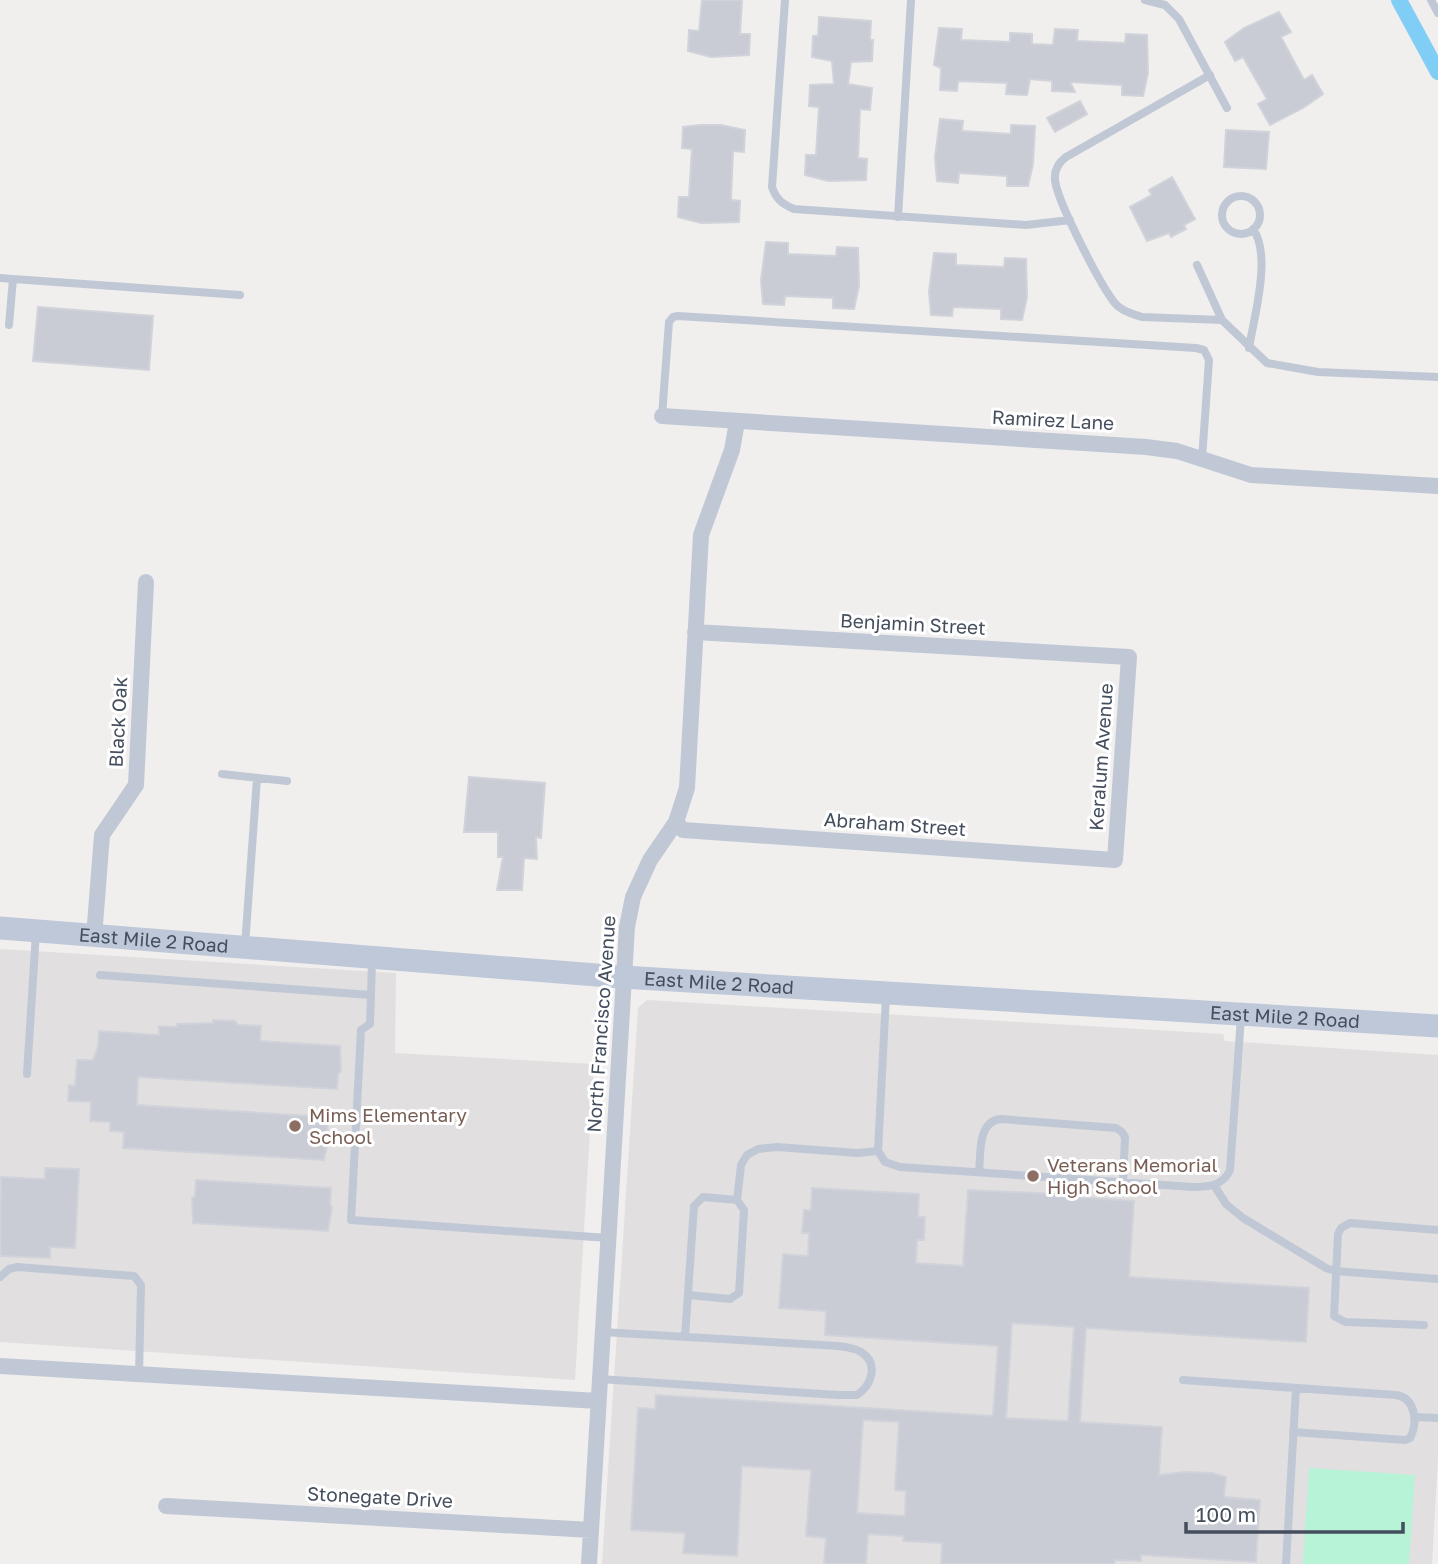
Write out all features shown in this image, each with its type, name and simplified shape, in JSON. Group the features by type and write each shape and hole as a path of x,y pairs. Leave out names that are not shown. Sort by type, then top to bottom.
{"main road":[{"name":"East Mile 2 Road","path":"0,928 622,977 1438,1026"}],"street":[{"name":"Ramirez Lane","path":"662,416 1146,447 1177,451 1251,475 1438,486"},
{"name":"North Francisco Avenue","path":"589,1564 626,927 633,897 650,860 676,822 687,788 701,535 732,450 737,422"},
{"name":"Black Oak","path":"94,937 102,835 136,785 146,582"},
{"name":"Benjamin Street","path":"695,632 1129,657"},
{"name":"Keralum Avenue","path":"1115,860 1129,657"},
{"name":"Abraham Street","path":"676,822 683,830 1115,860"},
{"path":"0,1366 598,1401"},
{"name":"Stonegate Drive","path":"166,1506 591,1530"}],"lane":[{"path":"785,0 772,187 775,197 793,209 1026,225 1070,220"},
{"path":"898,217 911,0"},
{"path":"1145,0 1157,2 1172,10 1184,26 1227,108"},
{"path":"1431,0 1438,13"},
{"path":"1210,75 1060,161 1055,174 1056,187 1070,220 1115,303 1122,309 1142,317 1222,320"},
{"path":"1241,195 1254,200 1258,205 1260,218 1253,229 1242,234 1226,227 1222,216 1229,200 1241,195"},
{"path":"1249,348 1262,250 1253,229"},
{"path":"1197,265 1222,320 1267,363 1318,372 1438,377"},
{"path":"0,278 240,295"},
{"path":"9,325 13,279"},
{"path":"662,416 669,322 678,316 1196,348 1204,350 1209,360 1202,459"},
{"path":"222,774 287,781"},
{"path":"244,948 257,778"},
{"path":"27,1074 36,932"},
{"path":"372,958 370,1024 361,1030 351,1220 608,1238"},
{"path":"100,975 371,995"},
{"path":"886,993 878,1151 885,1162 893,1165 979,1172 1193,1187 1214,1185 1227,1176 1230,1170 1241,1014"},
{"path":"979,1172 983,1130 996,1119 1014,1120 1116,1128 1125,1137 1123,1182"},
{"path":"688,1295 730,1299 738,1293 744,1210 737,1200 741,1165 747,1156 763,1147 857,1153 878,1151"},
{"path":"1214,1185 1226,1204 1243,1218 1320,1265 1335,1271 1438,1279"},
{"path":"685,1337 696,1203 703,1197 737,1200"},
{"path":"1424,1325 1345,1322 1334,1316 1338,1234 1350,1223 1438,1230"},
{"path":"0,1278 9,1269 17,1267 134,1276 141,1285 139,1375"},
{"path":"600,1379 857,1395 869,1384 872,1375 869,1359 860,1351 850,1348 602,1332"},
{"path":"1183,1380 1403,1396 1411,1402 1414,1417 1413,1433 1405,1440 1293,1432"},
{"path":"1286,1564 1296,1388"},
{"path":"1414,1417 1438,1418"}],"shaded area":[{"name":"Mims Elementary School","path":"0,949 396,973 395,1053 594,1064 575,1380 0,1342"},
{"name":"Veterans Memorial High School","path":"647,1000 1223,1034 1225,1041 1438,1055 1438,1459 1432,1564 602,1564 638,1008"}],"green space":[{"path":"1309,1468 1415,1475 1409,1564 1303,1564"}],"building":[{"path":"702,0 742,0 740,34 750,34 749,55 711,57 688,51 689,30 699,31"},
{"path":"1279,12 1291,32 1281,37 1304,80 1312,75 1323,94 1270,125 1258,104 1267,99 1243,57 1235,61 1225,42 1244,28"},
{"path":"819,17 871,21 872,61 851,62 848,84 872,88 870,110 860,109 858,158 867,159 866,180 828,181 805,175 806,155 816,155 819,107 809,106 810,85 834,84 832,61 812,57 813,36 818,36"},
{"path":"939,28 962,29 961,40 1010,42 1010,33 1032,34 1032,44 1053,45 1055,29 1078,30 1077,41 1125,43 1126,34 1147,35 1148,73 1143,96 1122,95 1122,85 1070,82 1075,92 1052,91 1052,81 1030,79 1027,95 1006,94 1007,83 958,81 957,91 940,90 941,68 934,65"},
{"path":"1080,101 1087,114 1055,132 1047,118"},
{"path":"940,119 963,121 962,131 1011,134 1011,125 1035,126 1033,164 1028,186 1007,186 1007,176 959,173 958,183 937,181 935,157"},
{"path":"721,125 745,130 744,152 733,151 731,200 740,201 739,222 701,223 678,217 679,197 689,197 692,149 682,148 683,127"},
{"path":"1226,130 1269,132 1266,169 1224,167"},
{"path":"1172,177 1195,219 1184,225 1186,229 1171,237 1169,233 1147,241 1130,207 1152,195 1149,190"},
{"path":"766,242 788,243 788,254 836,256 837,247 858,248 859,286 854,309 833,308 833,298 785,296 784,305 763,304 761,280"},
{"path":"934,253 956,254 956,265 1004,267 1005,258 1026,259 1027,297 1022,320 1001,319 1001,309 953,307 952,316 931,315 929,291"},
{"path":"38,307 153,316 149,370 33,361"},
{"path":"469,777 545,783 541,838 536,837 537,859 524,858 522,890 497,890 503,857 498,857 498,832 464,832"},
{"path":"213,1020 261,1026 260,1041 340,1046 341,1071 338,1074 337,1089 138,1077 137,1105 327,1117 328,1141 324,1160 123,1148 124,1132 110,1131 110,1122 90,1121 91,1102 68,1101 69,1085 75,1086 77,1060 93,1060 98,1047 99,1031 159,1035 159,1026 213,1023"},
{"path":"45,1168 79,1169 75,1248 50,1247 50,1258 0,1256 1,1177 45,1179"},
{"path":"196,1180 331,1188 332,1207 328,1231 193,1223 192,1198 195,1196"},
{"path":"812,1188 919,1194 918,1217 925,1217 924,1240 917,1240 916,1263 963,1266 968,1190 1134,1201 1129,1277 1309,1288 1306,1342 1086,1328 1080,1422 1162,1427 1159,1475 1212,1473 1226,1477 1224,1497 1260,1500 1256,1562 1141,1555 1141,1561 1115,1560 1114,1564 941,1564 942,1543 903,1541 904,1536 868,1534 866,1564 824,1564 826,1538 806,1536 811,1470 742,1466 737,1556 683,1553 685,1533 631,1530 638,1408 655,1409 656,1395 993,1416 998,1346 825,1335 826,1311 779,1308 783,1254 808,1256 809,1233 802,1233 804,1210 811,1210","holes":["1012,1323 1074,1327 1068,1421 1006,1418","863,1420 899,1422 895,1490 906,1491 905,1516 857,1513"]}],"waterway":[{"path":"1399,0 1438,72"}],"place":[{"name":"Mims Elementary School","path":"295,1126"},
{"name":"Veterans Memorial High School","path":"1033,1176"}]}
